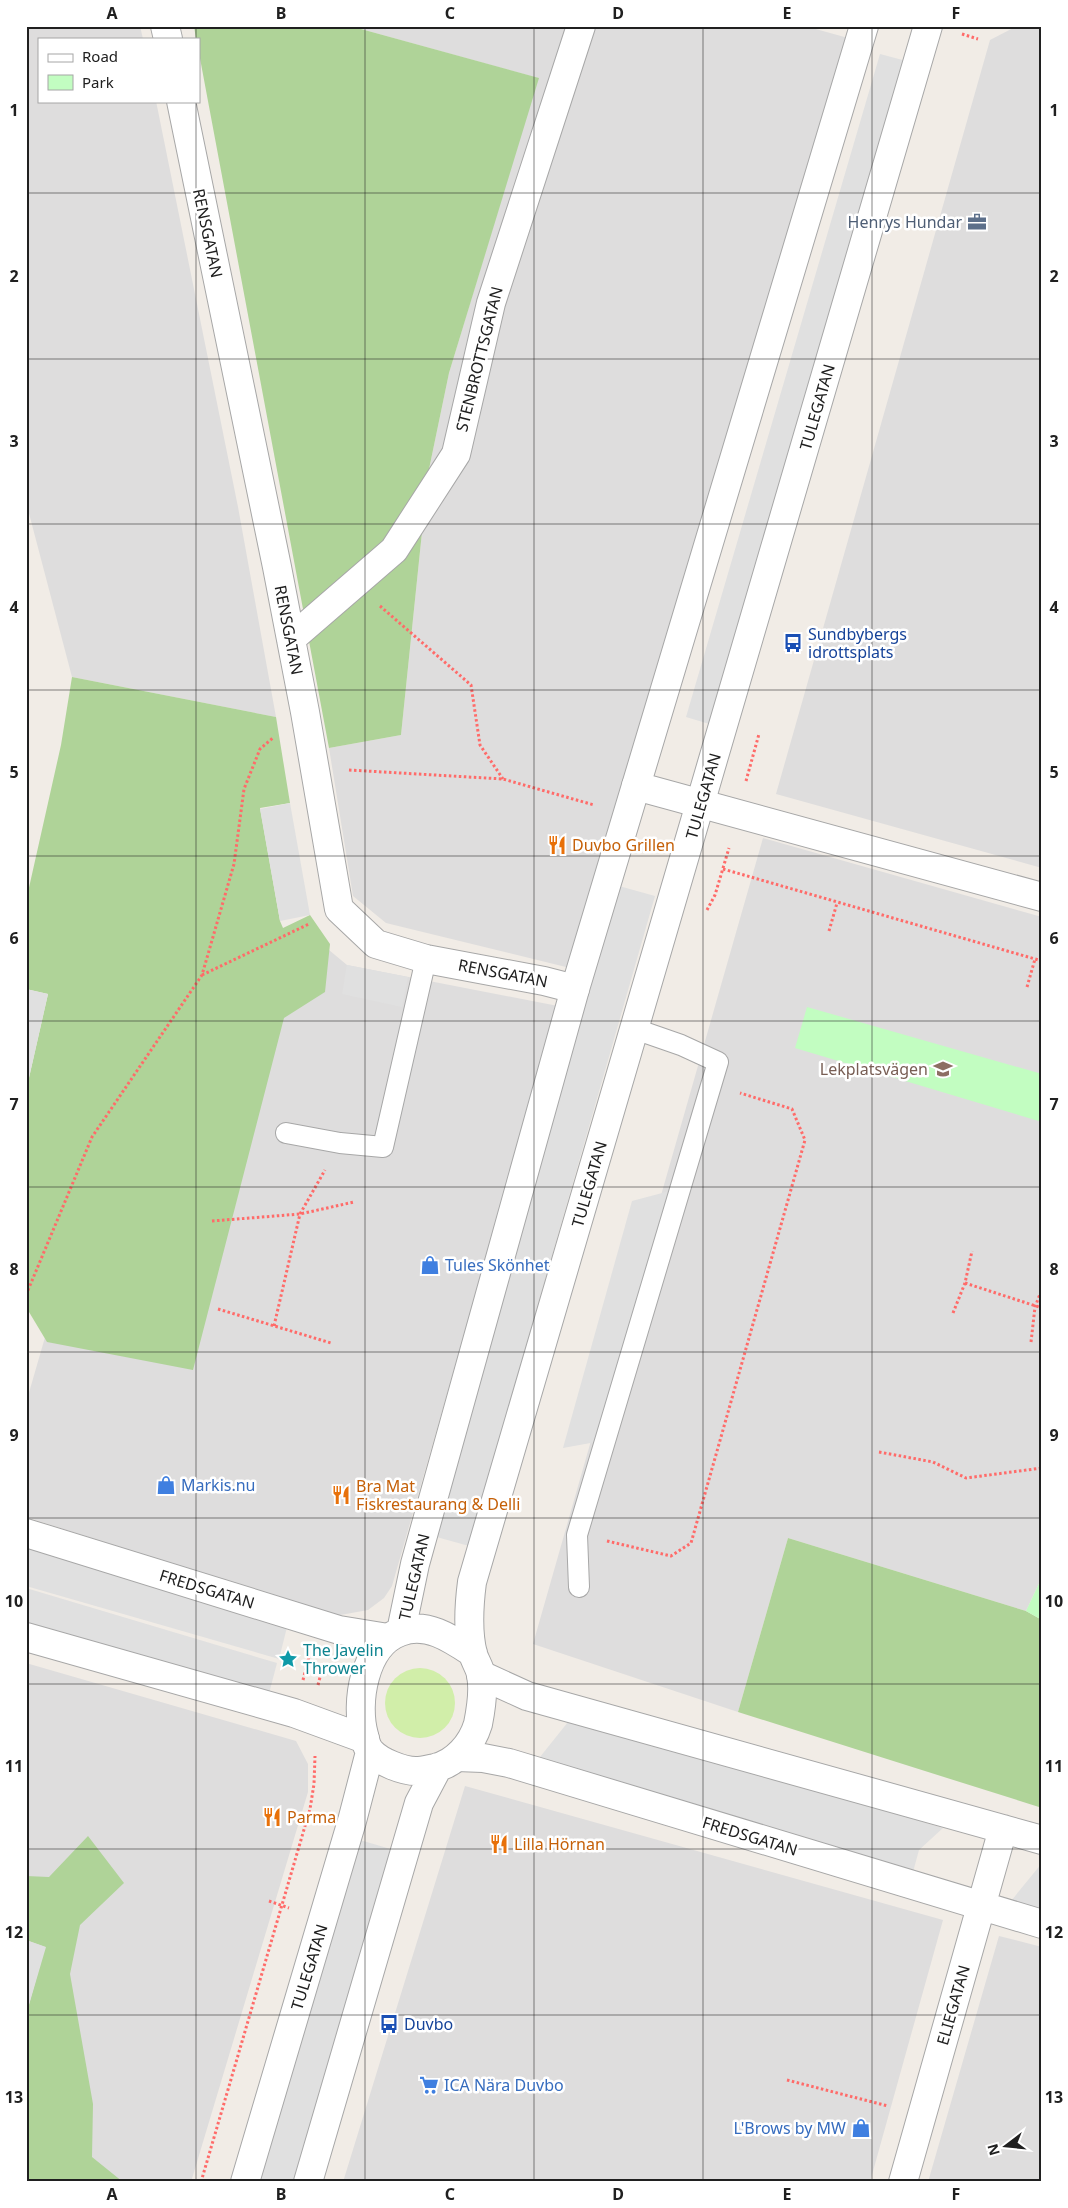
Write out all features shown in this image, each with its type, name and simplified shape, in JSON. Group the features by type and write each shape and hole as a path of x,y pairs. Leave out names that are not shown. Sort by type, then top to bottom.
{"street":[{"name":"STENBROTTSGATAN","path":"290,639 394,550 456,454 491,303 581,26"},
{"name":"TULEGATAN","path":"244,2182 349,1831 368,1745 360,1721 360,1699 364,1682 376,1654 395,1635 575,989 864,26"},
{"name":"TULEGATAN","path":"308,2182 420,1803 447,1762 472,1741 478,1724 482,1700 469,1609 472,1582 928,26"},
{"name":"RENSGATAN","path":"180,102 277,567 305,712 339,910 376,944 426,959 544,980 575,989"},
{"path":"636,786 1042,897"},
{"name":"FREDSGATAN","path":"26,1533 332,1628 395,1635"},
{"name":"TULEGATAN","path":"395,1635 422,1629 441,1633 477,1664"},
{"path":"26,1637 294,1713 368,1745 388,1763 415,1771 447,1762"},
{"path":"477,1664 527,1696 1042,1840"},
{"name":"FREDSGATAN","path":"447,1762 483,1758 509,1763 1042,1924"},
{"name":"ELIEGATAN","path":"903,2182 1003,1829"}],"lane":[{"path":"286,1133 340,1144 383,1147 426,959"},
{"path":"579,1587 577,1535 718,1062 681,1045 635,1030"}],"path":[{"path":"355,584 471,685 480,745 503,779"},
{"path":"26,1295 92,1137 202,975 234,864 244,788 260,749 305,712"},
{"path":"315,768 503,779 599,807"},
{"path":"724,870 1042,961"},
{"path":"829,931 837,903"},
{"path":"202,975 339,910"},
{"path":"1027,987 1035,959"},
{"path":"577,1535 671,1556 691,1543 805,1140 792,1109 711,1084"},
{"path":"274,1326 300,1214 340,1144"},
{"path":"212,1221 300,1214 354,1202"},
{"path":"953,1313 965,1284 972,1251"},
{"path":"965,1284 1042,1308"},
{"path":"1031,1342 1035,1307 1042,1289"},
{"path":"218,1309 331,1343"},
{"path":"879,1452 933,1462 966,1478 1042,1468"},
{"path":"301,1689 310,1654"},
{"path":"269,1901 290,1908"},
{"path":"787,2080 879,2104"}],"shaded area":[{"path":"26,26 140,26 143,38 38,38 38,102 156,102 238,507 276,717 72,677 26,502"},
{"path":"350,26 805,26 848,38 570,968 386,923 353,896 329,748 401,735 428,474 449,373 538,78"},
{"path":"1017,26 1028,26 1042,30 1042,868 776,794 990,40"},
{"path":"880,54 910,62 716,726 686,717"},
{"path":"290,803 310,915 280,921 260,809"},
{"path":"763,838 1042,917 1042,1577 1026,1611 788,1538 738,1712 533,1644"},
{"path":"619,886 655,896 469,1546 433,1536"},
{"path":"317,940 347,965 558,1006 392,1586 384,1598 368,1610 335,1616 26,1517 26,1403 98,1154"},
{"path":"347,965 408,977 402,1007 342,994"},
{"path":"26,989 48,994 26,1091"},
{"path":"681,1188 607,1440 563,1448 632,1201"},
{"path":"26,1533 290,1615 279,1659 26,1586"},
{"path":"26,1588 277,1663 266,1705 26,1637"},
{"path":"26,1663 296,1741 308,1764 308,1792 191,2182 26,2182"},
{"path":"572,1717 943,1828 919,1850 913,1872 536,1762"},
{"path":"465,1786 943,1920 870,2182 343,2182"},
{"path":"360,1840 394,1850 297,2182 260,2182"},
{"path":"1042,1863 1042,1909 1011,1901"},
{"path":"999,1936 1042,1947 1042,2182 928,2182"},
{"path":"26,1940 46,1947 26,2015"}],"green space":[{"path":"194,26 350,26 539,78 449,373 428,474 401,735 329,748 200,58 200,38 196,38"},
{"path":"72,677 276,717 290,803 260,808 280,921 283,928 310,915 330,944 325,992 284,1018 193,1370 47,1342 26,1307 26,1091 48,994 26,989 26,901 61,745"},
{"name":"Lekplatsvägen","path":"807,1007 1042,1074 1042,1122 795,1048"},
{"path":"788,1538 1026,1611 1042,1620 1042,1795 1039,1807 738,1712"},
{"path":"1042,1577 1042,1620 1026,1611"},
{"path":"420,1668 433,1671 445,1678 452,1690 455,1703 452,1716 445,1728 433,1735 420,1738 407,1735 395,1728 388,1716 385,1703 388,1690 395,1678 407,1671"},
{"path":"88,1836 124,1883 80,1925 70,1974 93,2104 92,2157 123,2182 26,2182 26,2015 45,1947 26,1940 26,1876 49,1877"}],"place":[{"name":"Henrys Hundar","path":"977,222"},
{"name":"Sundbybergs idrottsplats","path":"793,643"},
{"name":"Duvbo Grillen","path":"557,845"},
{"name":"Lekplatsvägen","path":"943,1069"},
{"name":"Tules Skönhet","path":"430,1265"},
{"name":"Markis.nu","path":"166,1485"},
{"name":"Bra Mat Fiskrestaurang & Delli","path":"341,1495"},
{"name":"The Javelin Thrower","path":"288,1659"},
{"name":"Parma","path":"272,1817"},
{"name":"Lilla Hörnan","path":"499,1844"},
{"name":"Duvbo","path":"389,2024"},
{"name":"ICA Nära Duvbo","path":"429,2085"},
{"name":"L'Brows by MW","path":"861,2128"}]}
